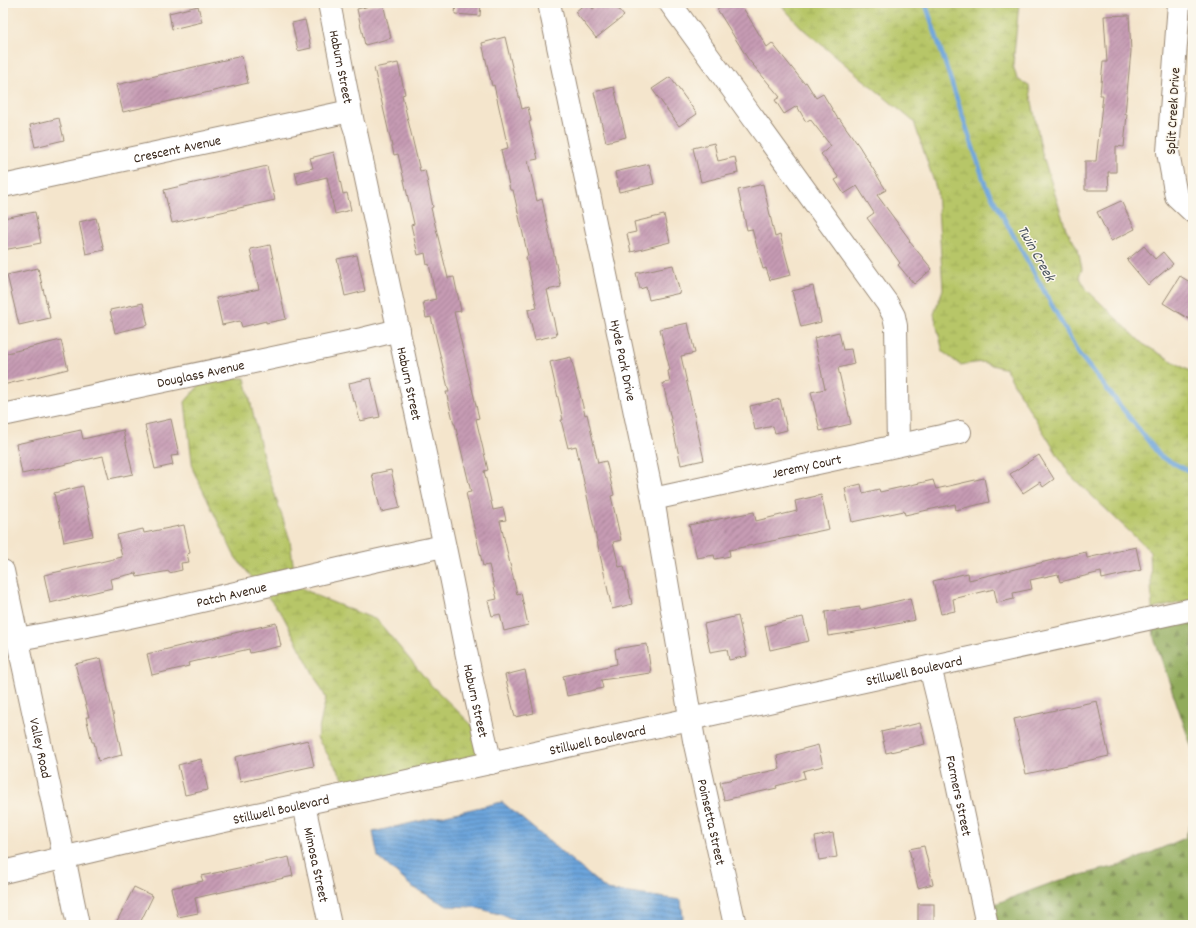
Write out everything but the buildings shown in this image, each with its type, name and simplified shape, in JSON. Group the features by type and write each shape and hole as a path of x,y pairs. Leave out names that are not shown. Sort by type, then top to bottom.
{"street":[{"name":"Haburn Street","path":"329,3 350,111 358,139 478,711 491,763"},
{"name":"Hyde Park Drive","path":"549,3 653,499 691,719"},
{"path":"670,3 887,303 894,316 896,326 898,445"},
{"name":"Split Creek Drive","path":"1179,3 1168,152 1176,196 1193,212"},
{"name":"Crescent Avenue","path":"3,186 350,111"},
{"name":"Douglass Avenue","path":"3,415 354,341 399,330"},
{"name":"Jeremy Court","path":"653,499 960,432"},
{"name":"Patch Avenue","path":"18,639 191,603 402,554 444,546"},
{"name":"Valley Road","path":"3,571 78,925"},
{"name":"Stillwell Boulevard","path":"3,872 64,859 147,838 304,805 1193,609"},
{"name":"Farmers Street","path":"930,667 946,732 987,925"},
{"name":"Poinsetta Street","path":"691,719 694,740 735,925"},
{"name":"Mimosa Street","path":"304,805 330,925"}],"green space":[{"path":"779,3 1019,3 1013,65 1017,79 1029,86 1042,153 1066,229 1078,249 1082,269 1079,276 1087,290 1143,344 1193,373 1193,600 1152,609 1150,551 1070,475 1006,369 982,362 960,365 943,352 934,314 943,289 937,191 914,122 803,29"},
{"path":"222,378 245,378 265,465 290,540 294,571 254,580 235,557 193,470 185,402 202,382"},
{"path":"300,587 319,597 377,620 431,685 474,727 481,757 348,786 317,738 326,698 282,614 266,595"},
{"path":"1193,618 1193,751 1154,638 1153,627"},
{"path":"1193,818 1193,925 997,925 992,905 1057,881 1125,864 1185,838"}],"water":[{"path":"502,802 607,890 681,900 683,918 680,925 521,925 506,916 474,907 447,906 411,886 378,857 373,832"}],"waterway":[{"name":"Twin Creek","path":"924,3 926,5 985,184 1079,354 1161,457 1193,473"}]}
